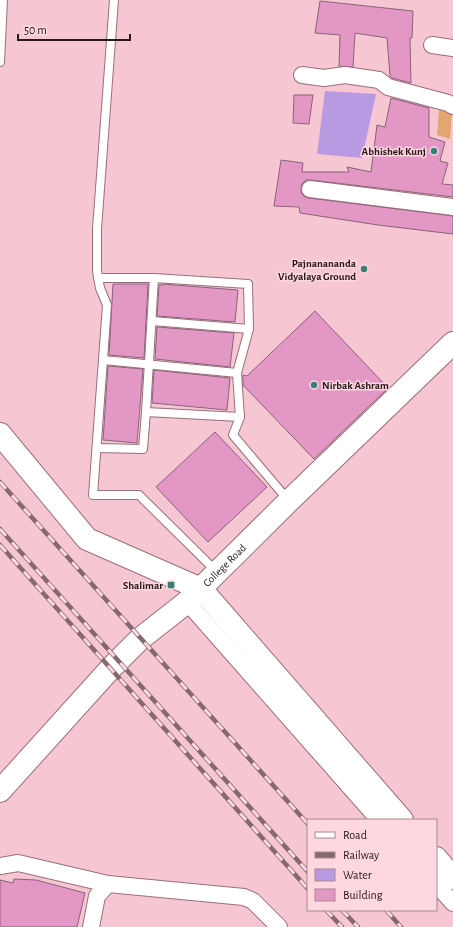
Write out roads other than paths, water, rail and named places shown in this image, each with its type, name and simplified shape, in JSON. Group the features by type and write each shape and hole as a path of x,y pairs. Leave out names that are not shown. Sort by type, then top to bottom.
{"street":[{"path":"432,45 453,48"},
{"path":"302,75 324,78 345,76 379,80 388,87 448,103 453,106"},
{"path":"310,189 453,207"},
{"name":"College Road","path":"0,791 111,668 140,639 194,596 289,501 453,343"},
{"path":"0,434 87,540 194,596 313,719 401,819"},
{"path":"194,596 378,819"},
{"path":"437,859 453,878"},
{"path":"0,866 18,863 108,884 244,896 253,901 279,927"},
{"path":"91,927 97,896 108,884"},
{"path":"437,885 453,903"}],"lane":[{"path":"0,62 4,0"},
{"path":"114,0 97,229 97,271 100,288 107,305 93,495 139,495 217,573"},
{"path":"98,278 154,278 248,284 249,329 237,373 240,417 233,435 289,501"},
{"path":"97,448 143,449 154,278"},
{"path":"152,321 249,329"},
{"path":"103,360 237,373"},
{"path":"146,412 240,417"}],"water":[{"path":"325,91 376,94 362,158 317,154"}],"railway":[{"path":"0,482 307,823"},
{"path":"0,529 307,871"},
{"path":"0,545 307,888"},
{"path":"327,911 342,927"},
{"path":"343,911 358,927"},
{"path":"387,911 401,927"}],"place":[{"name":"Abhishek Kunj","path":"434,151"},
{"name":"Pajnanananda Vidyalaya Ground","path":"364,269"},
{"name":"Nirbak Ashram","path":"314,385"},
{"name":"Shalimar","path":"171,585"}]}
